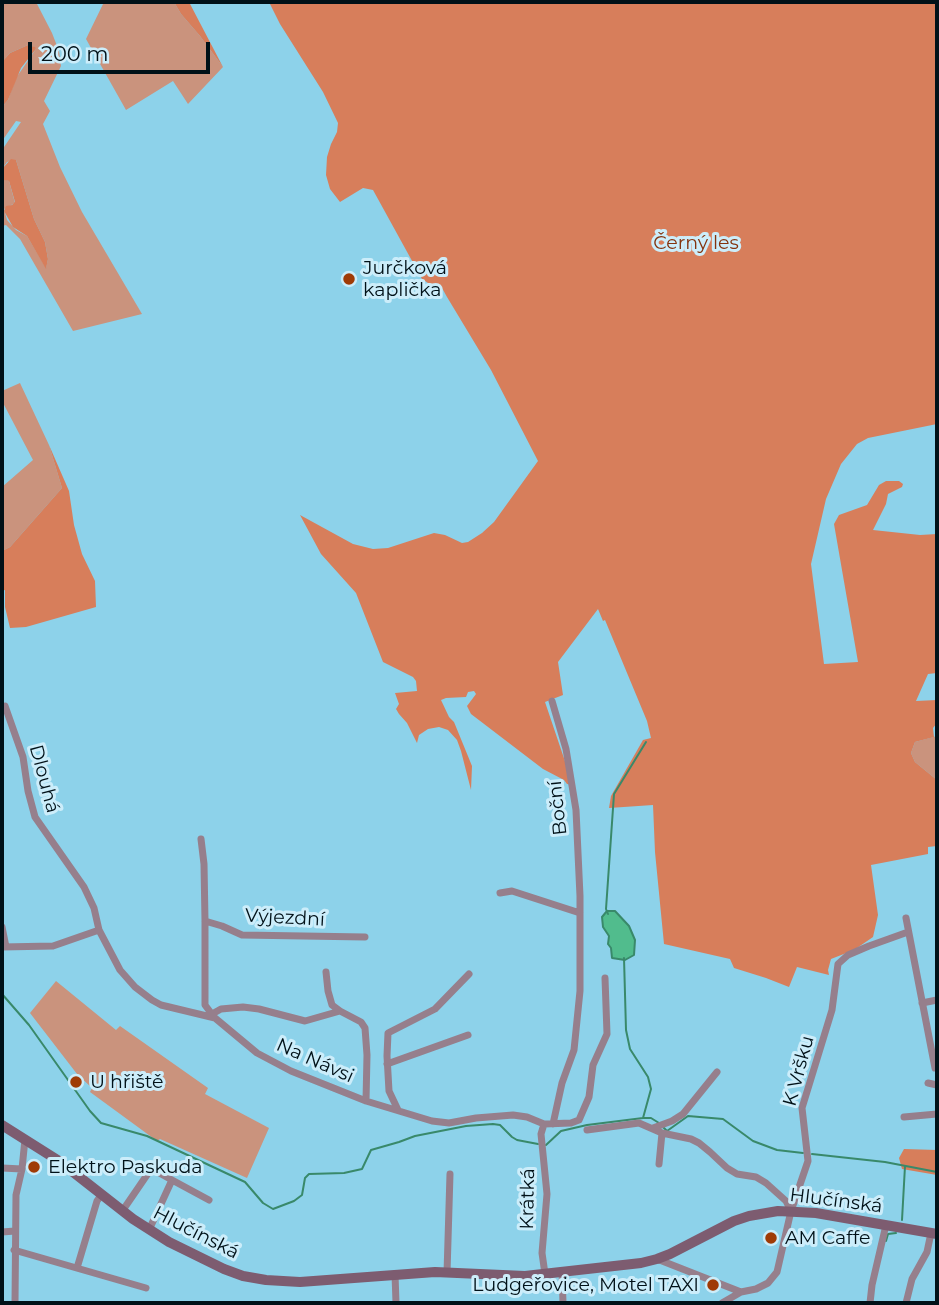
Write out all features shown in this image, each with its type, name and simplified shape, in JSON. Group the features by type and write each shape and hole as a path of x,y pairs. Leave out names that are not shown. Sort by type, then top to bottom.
{"street":[{"name":"Boční","path":"552,701 566,748 576,810 580,913 580,991 574,1050 562,1083 553,1124"},
{"name":"Dlouhá","path":"5,706 23,757 35,817 84,887 94,908 99,930"},
{"path":"201,839 204,864 205,1005 213,1016 221,1009 251,1008 304,1021 340,1011"},
{"path":"500,892 512,886 580,913"},
{"path":"906,918 935,1068"},
{"name":"Výjezdní","path":"205,921 242,935 365,937"},
{"path":"2,927 4,947 53,946 99,930"},
{"name":"Na Návsi","path":"99,930 120,970 145,996 161,1004 213,1016 257,1053 291,1071 366,1101 432,1121 449,1123 513,1115 544,1124 579,1120 589,1097 593,1065 607,1034 605,978"},
{"name":"K Vršku","path":"741,1292 768,1283 779,1266 791,1211 808,1161 802,1108 832,1010 838,964 848,955 908,932"},
{"path":"326,972 332,1005 361,1021 365,1028 366,1101"},
{"path":"398,1110 388,1090 388,1033 435,1009 469,974"},
{"path":"922,1003 937,1000"},
{"path":"387,1064 468,1035"},
{"path":"659,1127 683,1114 717,1072"},
{"path":"904,1117 937,1114"},
{"path":"587,1130 639,1123 691,1139 737,1174 761,1180 786,1201 791,1211"},
{"name":"Krátká","path":"544,1124 541,1134 547,1194 542,1253 545,1274"},
{"name":"Hlučínská","path":"2,1125 59,1161 149,1230 206,1261 252,1278 300,1282 395,1274 509,1276 641,1263 657,1259 734,1221 764,1213 791,1211 934,1233"},
{"path":"659,1127 659,1164"},
{"path":"15,1303 16,1195 25,1139"},
{"path":"2,1168 22,1170"},
{"path":"123,1210 149,1171 154,1170 209,1199"},
{"path":"447,1273 450,1174"},
{"path":"149,1230 172,1180"},
{"path":"77,1268 97,1201 102,1194"},
{"path":"870,1303 886,1225"},
{"path":"2,1232 15,1231"},
{"path":"916,1303 907,1302 912,1279 934,1233"},
{"path":"14,1250 146,1288"},
{"path":"657,1259 741,1292"},
{"path":"562,1272 563,1303"},
{"path":"395,1274 396,1303"},
{"path":"722,1303 741,1292"}],"shaded area":[{"path":"2,2 36,2 52,33 61,66 44,101 50,111 43,124 82,212 142,314 73,331 20,239 6,225 2,226 4,179 9,181 15,203 4,209 7,220 16,230 27,236 46,268 48,259 45,242 34,219 16,160 7,162 2,169 2,150 21,122 16,121 2,141 2,107 8,100 16,78 36,49 28,45 10,53 2,62"},
{"path":"104,2 174,2 223,67 188,104 173,81 126,110 86,39"},
{"path":"20,383 49,445 62,488 10,547 2,551 2,487 33,460 2,401 2,391"},
{"path":"937,736 937,780 915,762 911,753 915,742"},
{"path":"607,911 615,911 629,926 635,940 634,955 625,960 612,958 609,936 603,927 602,917"},
{"path":"56,981 116,1030 120,1026 208,1088 205,1094 269,1128 247,1178 160,1139 157,1141 90,1092 92,1088 77,1074 30,1013"}],"green space":[{"path":"174,2 189,2 223,67 181,14"},
{"name":"Černý les","path":"269,2 937,2 937,424 868,438 857,444 841,464 826,499 811,564 824,664 858,662 834,524 839,515 867,505 879,485 886,481 899,481 903,484 902,487 888,494 873,530 937,534 937,673 928,674 916,701 937,700 937,723 933,728 934,737 915,742 911,753 915,762 937,780 937,846 928,847 928,854 871,865 878,915 873,937 854,950 831,959 829,975 797,967 789,987 734,968 730,959 664,944 653,805 609,808 611,796 643,740 651,738 647,721 598,609 558,662 563,695 545,702 573,785 543,769 471,714 467,706 476,694 474,691 468,692 466,697 441,700 454,722 472,766 471,790 457,740 448,730 439,727 428,729 419,735 417,743 396,709 399,704 395,693 417,691 416,681 383,662 356,593 321,554 300,515 353,544 373,549 388,548 434,533 462,543 468,542 494,522 538,461 491,370 442,288 422,279 373,190 363,188 340,202 330,189 326,175 327,157 338,123 323,92"},
{"path":"28,45 36,49 21,68 8,100 2,107 2,62 10,53"},
{"path":"11,159 16,160 34,219 45,242 48,259 46,269 27,236 13,227 4,211 6,206 15,202 9,181 2,181 2,169"},
{"path":"49,445 69,491 82,554 95,581 96,607 26,627 10,628 5,607 5,590 2,591 2,551 10,547 62,488"},
{"path":"904,1149 937,1150 937,1175 902,1169 899,1158"}],"waterway":[{"path":"608,914 606,909 614,794 646,742"},
{"path":"624,958 626,1030 630,1049 648,1077 651,1089 643,1118"},
{"path":"2,994 29,1025 101,1123 147,1136 245,1182 263,1203 273,1209 302,1195 305,1178 309,1174 344,1173 362,1169 371,1150 415,1136 466,1126 493,1124 500,1125 517,1140 538,1144"},
{"path":"663,1127 667,1131 688,1116 723,1119 753,1141 777,1150 803,1153"},
{"path":"546,1145 561,1131 587,1125 643,1118 651,1118 659,1123"},
{"path":"812,1154 885,1162 937,1172"},
{"path":"902,1220 905,1166"},
{"path":"886,1241 888,1234 896,1233"}],"place":[{"name":"Jurčková kaplička","path":"349,279"},
{"name":"U hřiště","path":"76,1082"},
{"name":"Elektro Paskuda","path":"34,1167"},
{"name":"AM Caffe","path":"771,1238"},
{"name":"Ludgeřovice, Motel TAXI","path":"713,1285"}]}
